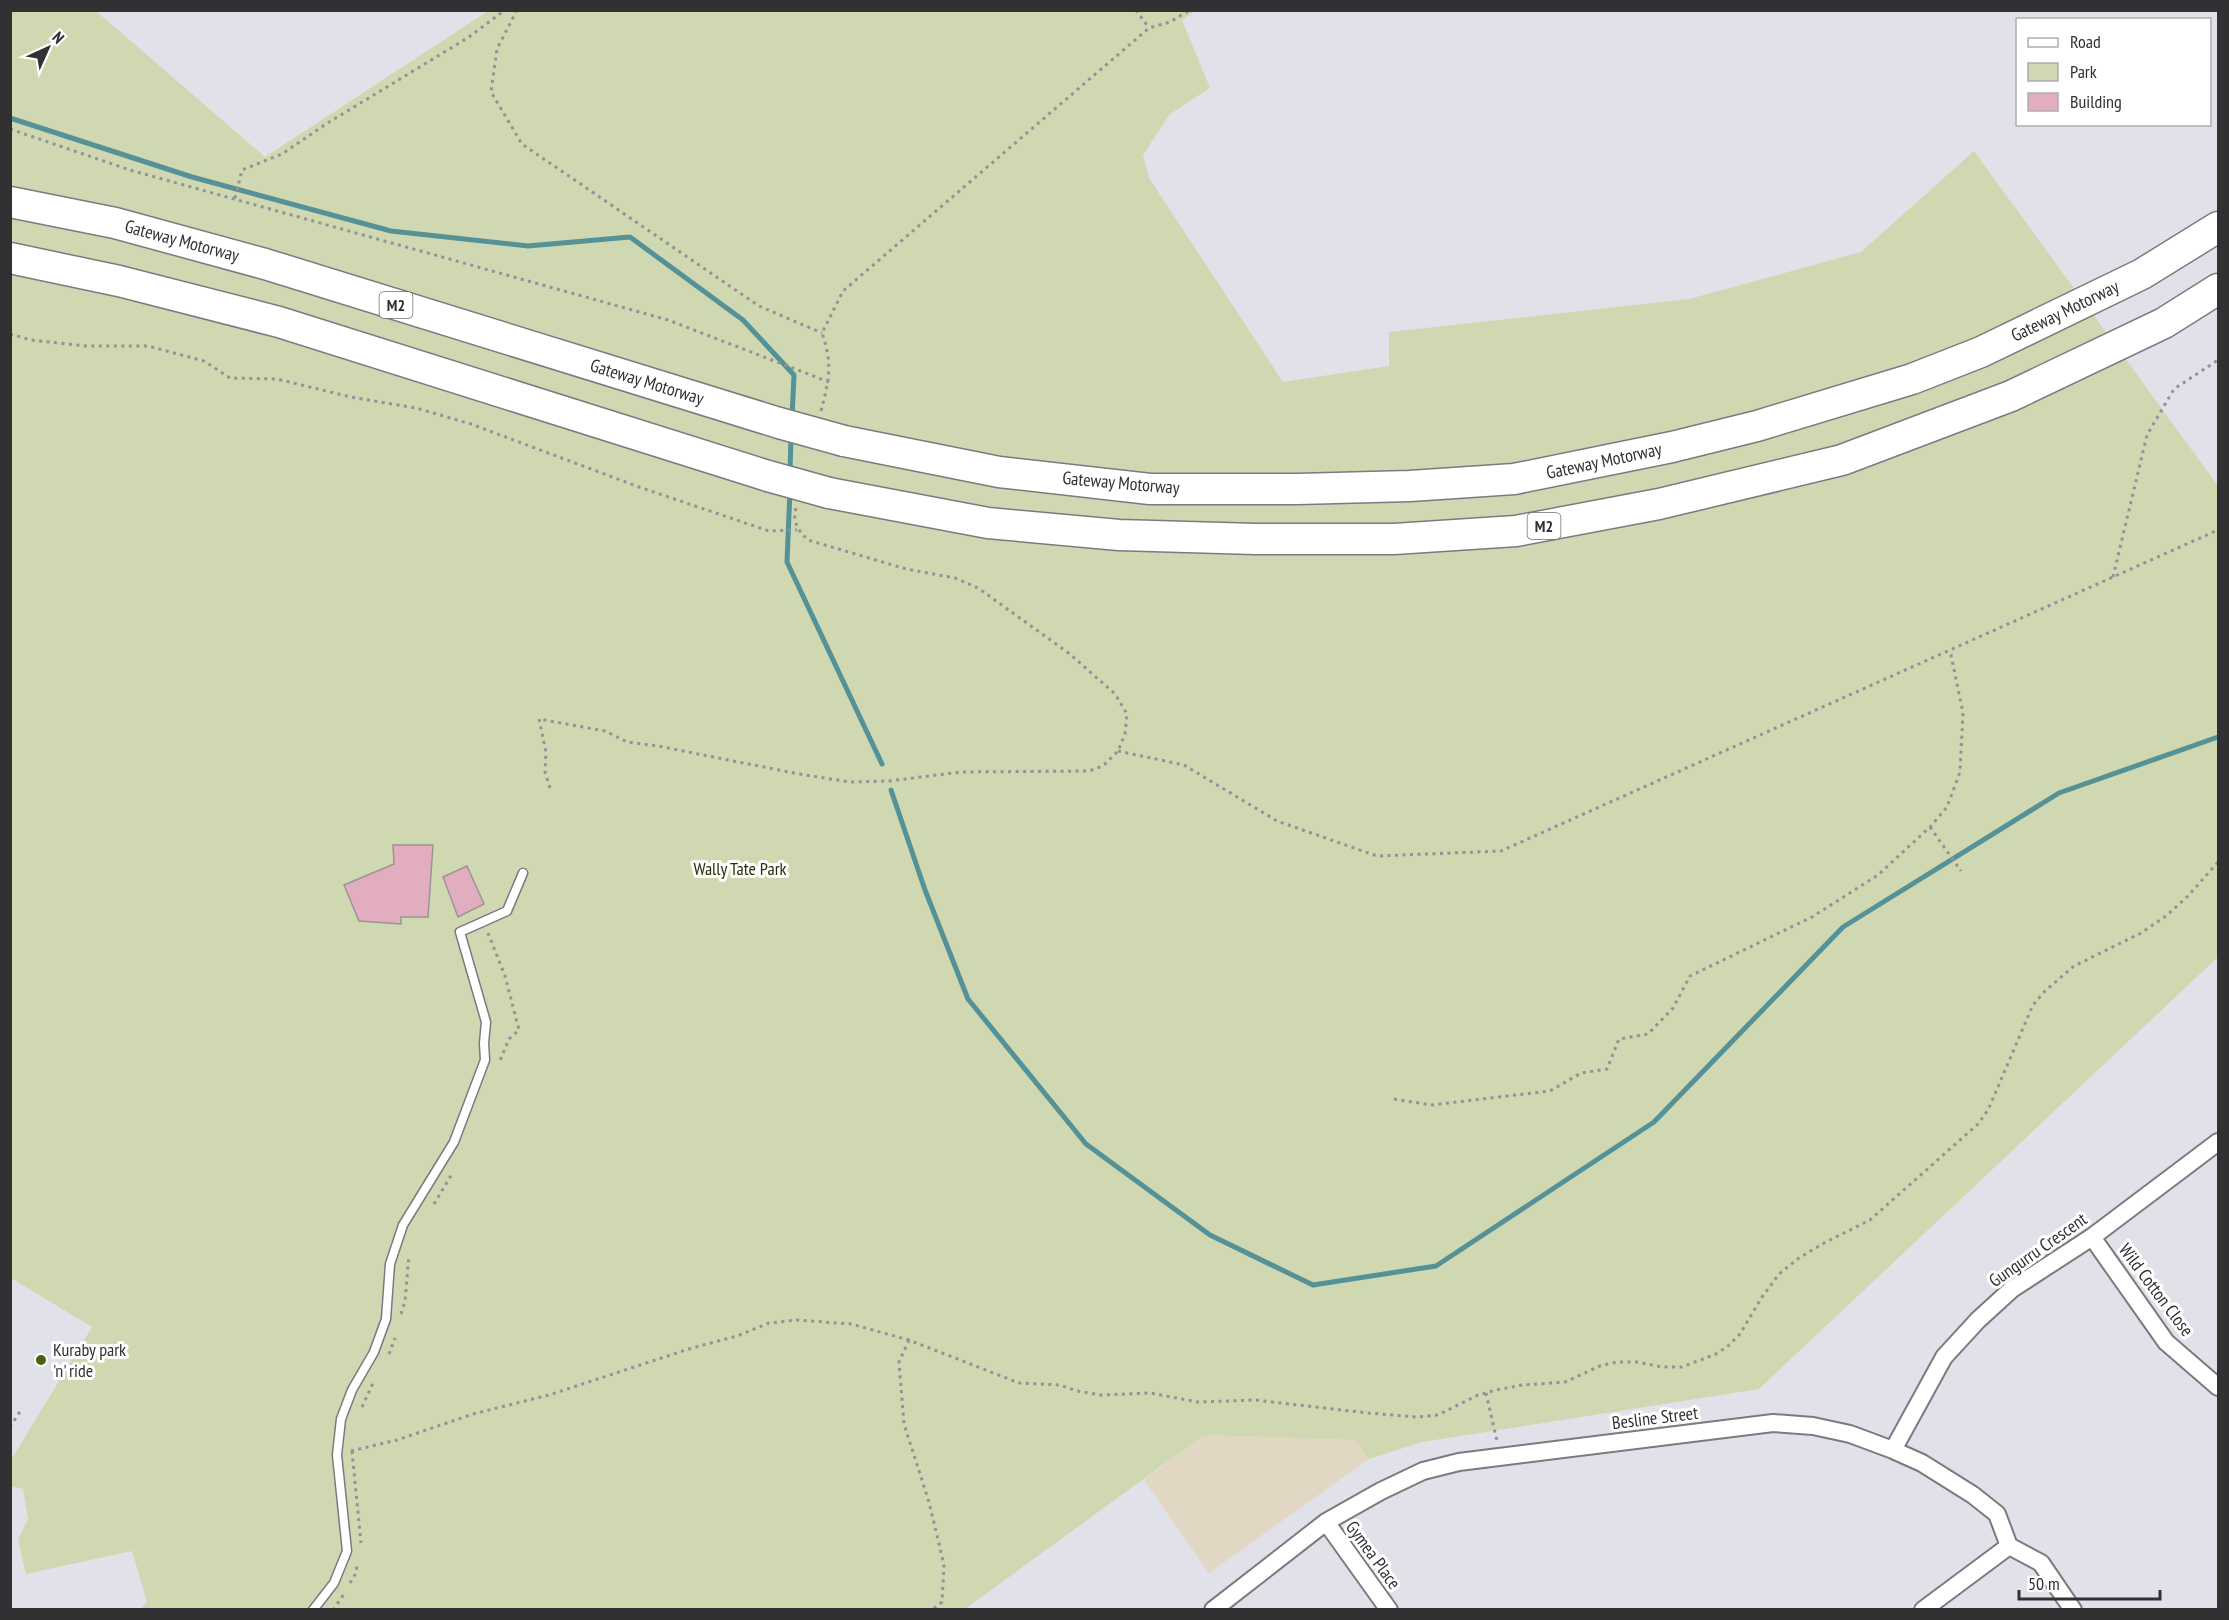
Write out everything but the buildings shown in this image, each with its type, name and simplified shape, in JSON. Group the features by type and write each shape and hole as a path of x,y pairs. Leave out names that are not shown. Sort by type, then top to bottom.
{"highway":[{"name":"Gateway Motorway","path":"10,202 115,223 265,264 844,441 999,472 1150,489 1410,486 1514,479 1672,447 1758,426 1912,379 1981,352 2142,274 2218,226"},
{"name":"M2","path":"10,258 119,281 279,322 768,476 829,493 988,523 1119,535 1255,539 1394,539 1516,531 1659,504 1842,460 2011,396 2164,322 2218,289"}],"street":[{"name":"Gungurru Crescent","path":"1893,1450 1944,1357 2012,1289 2092,1237 2218,1142"},
{"name":"Wild Cotton Close","path":"2092,1237 2166,1342 2218,1387"},
{"name":"Besline Street","path":"1213,1610 1326,1522 1381,1491 1423,1471 1459,1462 1773,1423 1813,1426 1850,1434 1922,1463 1973,1495 1997,1514 2009,1546"},
{"name":"Gymea Place","path":"1326,1522 1389,1610"},
{"path":"1923,1610 2009,1546 2041,1563 2073,1610"}],"lane":[{"path":"313,1610 334,1583 347,1551 337,1455 341,1419 352,1390 374,1352 386,1319 390,1264 403,1225 453,1142 485,1060 486,1022 460,932 507,911 523,873"}],"path":[{"path":"235,198 242,170 282,154 326,124 469,37 505,10"},
{"path":"517,10 497,49 491,92 522,144 759,306 822,333"},
{"path":"1136,10 1149,28"},
{"path":"820,416 829,382 829,354 822,333 843,291 1149,28 1170,22 1190,10"},
{"path":"10,129 130,170 668,320 829,382"},
{"path":"10,334 31,340 86,346 148,346 204,361 230,378 277,379 351,397 416,408 471,424 639,487 769,531 797,530"},
{"path":"2113,577 2147,435 2174,389 2218,360"},
{"path":"550,788 545,772 546,752 539,719 605,731 627,742 850,782 889,781 961,772 1089,771 1103,766 1118,751 1125,734 1127,714 1115,694 1070,654 978,588 955,578 906,569 808,540 797,530 794,516 797,504"},
{"path":"1118,751 1184,765 1277,821 1377,856 1501,851 2218,530"},
{"path":"1394,1099 1431,1105 1550,1091 1581,1073 1607,1069 1619,1039 1648,1034 1673,1008 1690,976 1812,917 1878,875 1930,827 1947,807 1960,772 1964,713 1950,650"},
{"path":"1930,827 1961,871"},
{"path":"337,1455 397,1440 473,1414 549,1395 692,1348 737,1336 769,1323 797,1320 850,1324 909,1340 1019,1383 1060,1385 1077,1391 1101,1395 1150,1393 1198,1402 1255,1400 1417,1417 1438,1415 1486,1393 1522,1385 1565,1382 1600,1366 1617,1362 1682,1367 1716,1354 1728,1346 1740,1334 1779,1274 1799,1258 1824,1243 1870,1220 1978,1124 1988,1110 2033,1005 2045,991 2074,966 2141,933 2166,916 2188,896 2218,862"},
{"path":"484,922 505,976 519,1030 509,1040 497,1068"},
{"path":"428,1212 456,1167"},
{"path":"400,1319 405,1301 408,1256 411,1247"},
{"path":"388,1357 398,1329"},
{"path":"909,1340 899,1362 904,1424 929,1502 944,1565 942,1602 932,1610"},
{"path":"361,1407 378,1374"},
{"path":"1486,1393 1501,1457"},
{"path":"10,1427 21,1410"},
{"path":"353,1440 352,1451 362,1538 360,1550"},
{"path":"333,1610 356,1573 358,1561"}],"shaded area":[{"path":"1204,1435 1355,1440 1369,1459 1209,1573 1144,1480"}],"green space":[{"name":"Wally Tate Park","path":"11,11 96,11 265,157 488,11 1195,11 1182,20 1210,88 1170,114 1143,155 1149,178 1283,382 1389,366 1389,332 1689,299 1861,252 1974,151 2218,486 2218,957 1759,1389 1422,1442 1369,1459 1355,1440 1204,1435 965,1609 141,1609 147,1602 132,1551 26,1574 18,1540 28,1519 23,1489 11,1486 11,1460 92,1327 11,1278"}],"waterway":[{"path":"10,118 192,177 391,231 528,246 630,237 743,320 794,375 792,418"},
{"path":"790,472 791,436"},
{"path":"790,490 787,562 882,764"},
{"path":"891,790 925,890 968,999 1086,1144 1210,1235 1313,1285 1436,1266 1654,1122 1843,927 2059,793 2218,737"}],"place":[{"name":"Kuraby park 'n' ride","path":"41,1360"}]}
